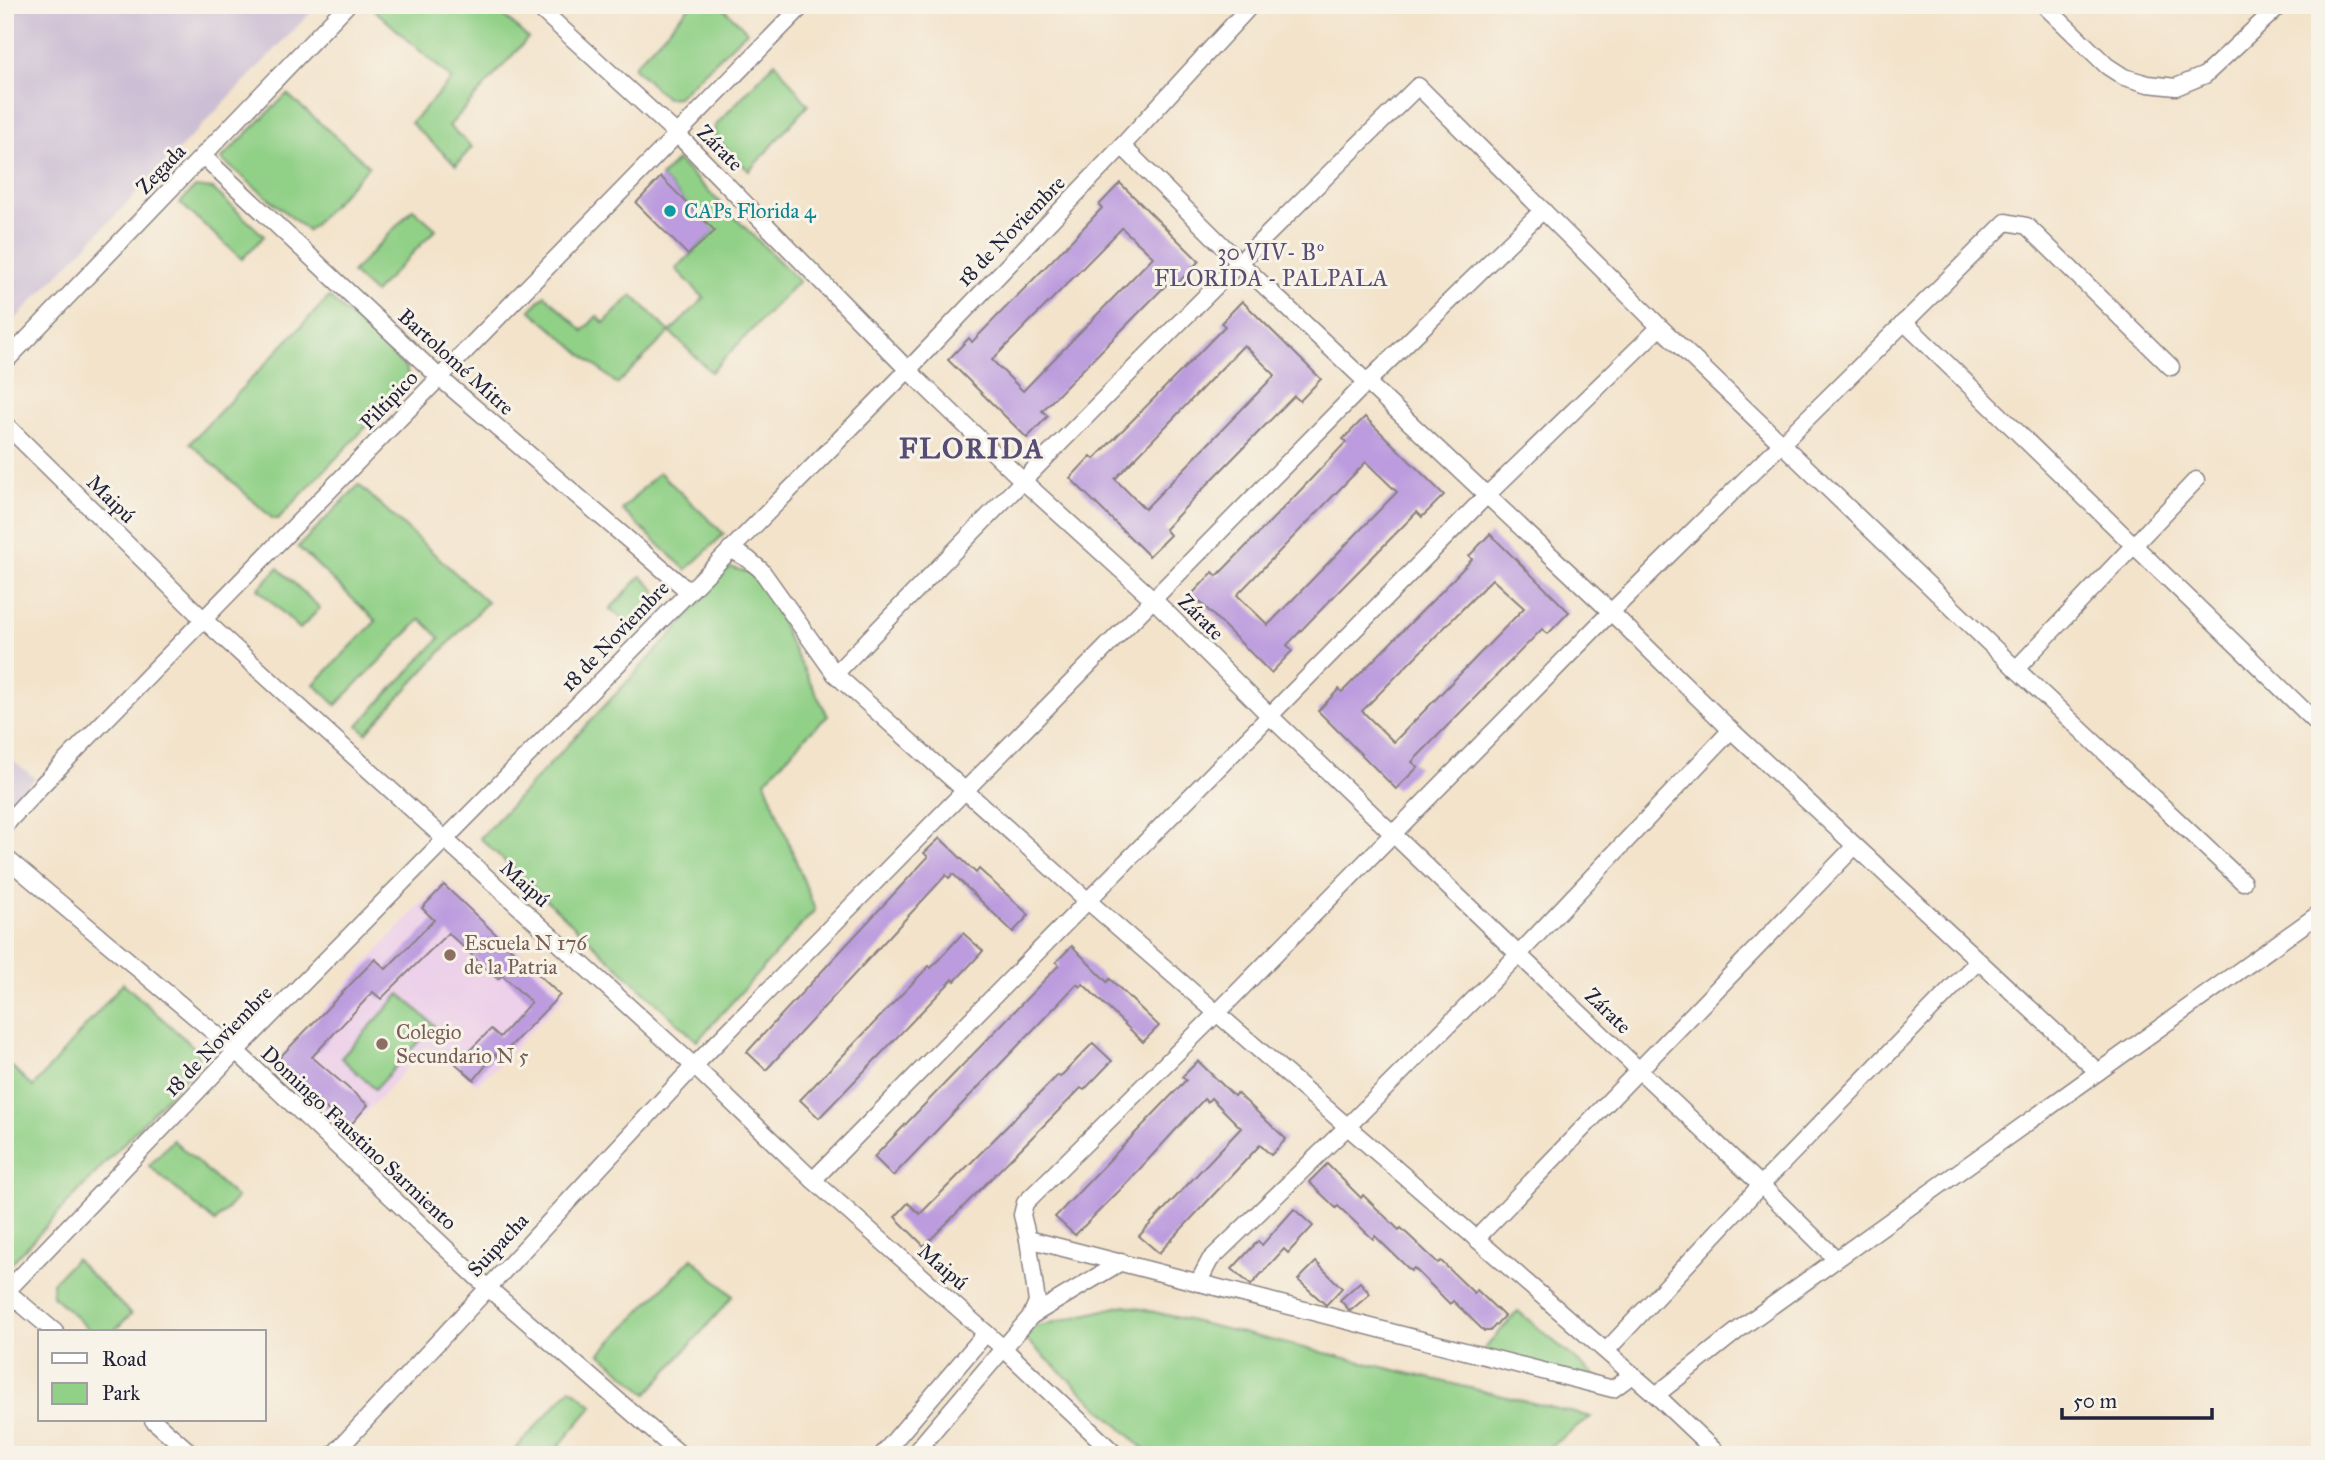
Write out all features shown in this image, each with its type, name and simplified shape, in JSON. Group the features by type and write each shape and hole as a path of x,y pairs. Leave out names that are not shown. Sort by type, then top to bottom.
{"street":[{"name":"Zegada","path":"5,362 347,5"},
{"name":"Zárate","path":"536,5 678,135 908,370 1022,480 1154,600 1270,716 1836,1259"},
{"name":"Piltipico","path":"5,825 803,5"},
{"name":"18 de Noviembre","path":"6,1291 236,1051 908,370 1122,146 1251,5"},
{"path":"2044,5 2106,66 2124,77 2176,87 2205,75 2280,5"},
{"path":"835,674 1022,480 1418,86 1660,327 2016,669 2243,882"},
{"path":"1122,146 1239,262 1611,612 1731,730 2098,1072"},
{"name":"Bartolomé Mitre","path":"203,156 440,378 688,591"},
{"name":"Suipacha","path":"333,1455 694,1066 1366,383 1544,210"},
{"path":"1031,1316 1037,1302 1022,1215 1025,1203 1217,1013 1611,612 2006,222 2027,226 2171,367"},
{"path":"1904,322 2320,726"},
{"path":"813,1180 1486,496 1660,327"},
{"name":"Maipú","path":"5,424 203,619 694,1066 813,1180 1003,1348 1115,1455"},
{"path":"2016,669 2196,480"},
{"path":"730,549 761,570 835,674 1346,1128 1656,1395 1719,1455"},
{"path":"1198,1283 1210,1260 1518,955 1731,730"},
{"path":"1476,1239 1855,846"},
{"name":"Domingo Faustino Sarmiento","path":"5,857 236,1051 487,1287 681,1455"},
{"path":"1656,1395 1742,1327 2320,913"},
{"path":"1606,1351 1761,1185 1978,961"},
{"path":"1028,1239 1613,1389 1633,1375"},
{"path":"913,1455 1031,1316 1121,1262"},
{"path":"6,1291 53,1330"},
{"path":"882,1455 986,1333"},
{"path":"155,1422 193,1455"}],"shaded area":[{"path":"5,5 318,5 5,330"},
{"path":"5,754 35,778 5,809"},
{"path":"443,880 566,994 477,1084 427,1046 349,1131 279,1067 279,1058"}],"green space":[{"path":"492,5 528,38 449,126 472,147 456,165 411,123 452,79 370,6"},
{"path":"691,5 720,5 747,31 678,97 666,98 633,67"},
{"path":"775,62 808,105 749,171 714,136 715,126"},
{"path":"287,94 369,166 308,231 221,159"},
{"path":"677,160 799,281 711,372 670,332 704,298 676,269 714,231 661,177"},
{"path":"195,187 213,189 264,236 242,259 180,203"},
{"path":"413,209 436,229 374,293 352,273"},
{"path":"545,295 583,331 597,316 604,323 632,295 670,332 617,384 530,310"},
{"path":"329,297 406,368 410,381 278,519 273,519 190,443"},
{"path":"659,472 724,534 686,570 622,510"},
{"path":"359,485 487,602 366,733 358,725 440,638 421,619 336,705 314,684 376,621 298,547"},
{"path":"729,567 750,573 773,599 787,637 828,716 765,781 815,910 697,1041 480,838 677,629"},
{"path":"278,568 320,608 300,629 258,589"},
{"path":"641,576 656,591 657,603 633,628 610,609"},
{"path":"123,983 198,1051 197,1065 5,1270 5,1060 33,1087"},
{"path":"400,994 434,1025 375,1089 341,1058"},
{"path":"173,1140 237,1198 215,1222 149,1166"},
{"path":"692,1258 733,1296 647,1394 600,1353"},
{"path":"75,1259 131,1314 115,1330 90,1330 53,1296 52,1283"},
{"path":"1125,1305 1591,1417 1538,1455 1150,1455 1017,1331"},
{"path":"1518,1311 1599,1379 1478,1356"},
{"path":"571,1388 593,1406 551,1455 510,1455"}],"building":[{"name":"CAPs Florida 4","path":"661,177 715,231 688,255 636,203"},
{"path":"1120,183 1199,261 1178,283 1173,278 1042,411 1048,416 1027,438 948,360 969,338 972,342 1071,241 1102,208 1099,205","holes":["1122,228 1153,257 1023,391 992,360"]},
{"path":"1242,301 1321,379 1300,401 1294,396 1196,496 1165,529 1170,535 1149,556 1070,478 1091,456 1094,459 1193,359 1225,326 1221,323","holes":["1244,345 1275,375 1145,509 1115,479"]},
{"path":"1365,417 1444,495 1422,517 1417,512 1339,591 1287,645 1292,651 1271,673 1192,594 1213,572 1217,576 1294,497 1346,442 1343,439","holes":["1366,462 1397,492 1268,625 1237,595"]},
{"path":"1490,534 1569,612 1548,634 1542,629 1412,762 1418,767 1396,789 1318,711 1339,689 1342,692 1441,592 1472,559 1469,556","holes":["1492,579 1524,608 1394,742 1362,711"]},
{"path":"940,838 976,873 979,869 1029,915 1013,932 953,874 949,878 946,875 766,1070 747,1052 928,857 924,853"},
{"path":"444,885 560,995 499,1058 495,1054 474,1080 456,1064 491,1029 500,1037 531,1002 502,975 498,979 448,933 381,999 373,992 312,1057 368,1105 348,1128 281,1068 280,1057 375,959 386,969 434,920 422,908"},
{"path":"963,933 983,951 819,1118 800,1100"},
{"path":"1072,946 1107,982 1110,979 1159,1026 1143,1042 1083,984 1080,987 1077,984 893,1176 874,1157 1059,965 1056,962"},
{"path":"1093,1043 1112,1061 1084,1090 1081,1088 924,1246 895,1217 908,1203 920,1214"},
{"path":"1198,1061 1234,1096 1237,1093 1286,1139 1271,1155 1260,1145 1159,1253 1139,1236 1241,1128 1211,1098 1207,1102 1204,1099 1075,1235 1055,1217 1186,1080 1182,1077"},
{"path":"1327,1164 1361,1198 1363,1195 1399,1230 1401,1228 1438,1263 1441,1261 1474,1293 1477,1290 1504,1316 1490,1331 1484,1331 1453,1301 1450,1304 1414,1268 1411,1271 1375,1236 1373,1239 1309,1182"},
{"path":"1294,1209 1313,1226 1288,1253 1284,1249 1251,1285 1232,1269 1258,1241 1262,1245"},
{"path":"1316,1262 1342,1288 1326,1305 1298,1280"},
{"path":"1360,1282 1370,1294 1350,1311 1340,1300"}],"place":[{"name":"CAPs Florida 4","path":"670,211"},
{"name":"Escuela N 176 de la Patria","path":"450,955"},
{"name":"Colegio Secundario N 5","path":"382,1044"}],"district":[{"name":"30 VIV- Bº FLORIDA - PALPALA","path":"1271,265"},
{"name":"FLORIDA","path":"972,448"}]}
